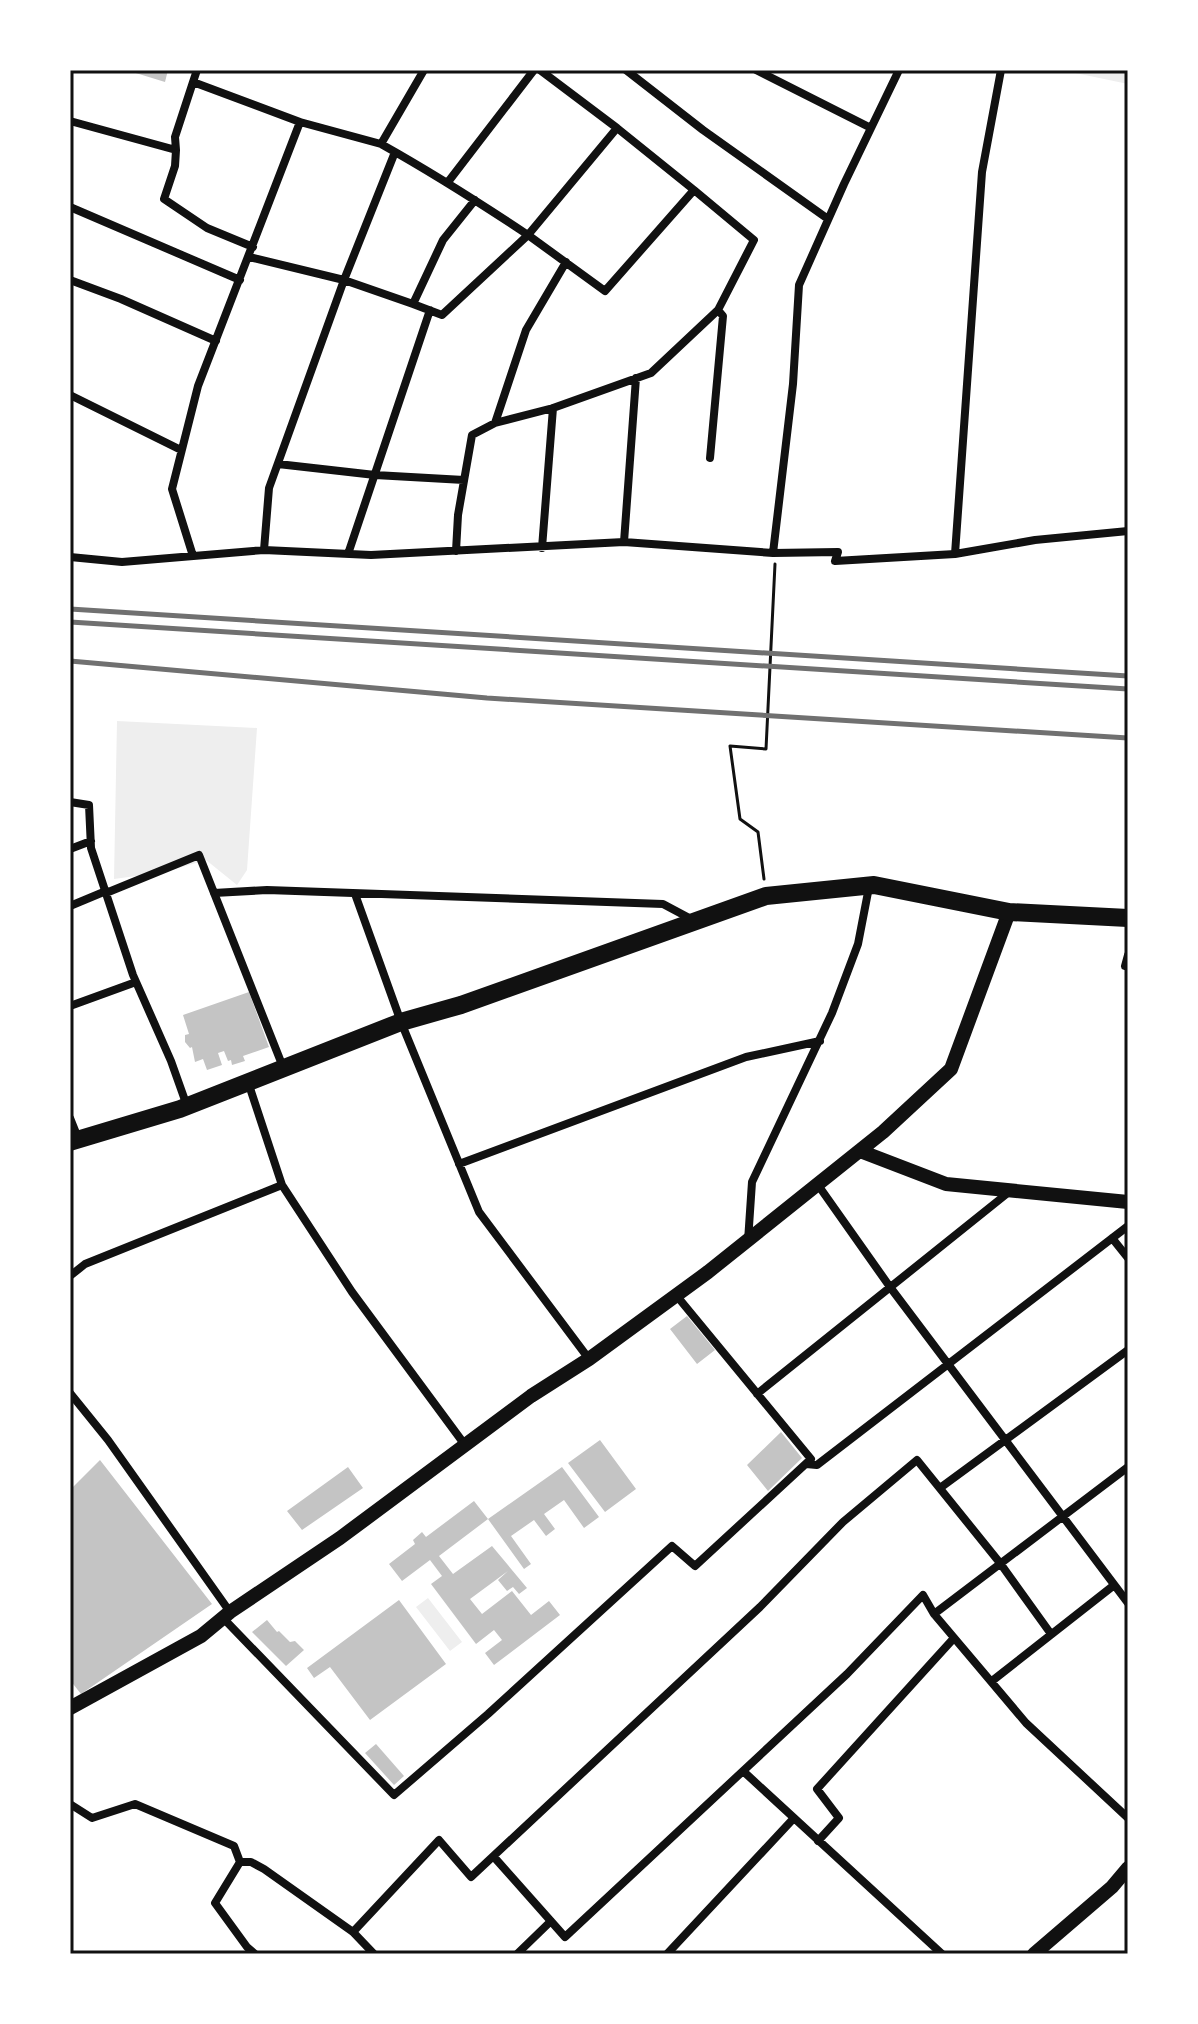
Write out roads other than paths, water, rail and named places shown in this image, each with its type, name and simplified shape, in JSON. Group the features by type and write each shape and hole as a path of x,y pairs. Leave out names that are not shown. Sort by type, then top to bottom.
{"main road":[{"path":"74,1140 187,1106 401,1022 461,1005 766,896 870,886 1009,912 1128,918"}],"street":[{"path":"197,70 175,137 175,166 164,199 207,228 253,247"},
{"path":"381,144 424,70"},
{"path":"448,182 537,70 617,128 754,240 718,310 651,373 553,408 495,423 472,435 456,551"},
{"path":"626,70 703,130 828,219"},
{"path":"756,70 871,128"},
{"path":"774,556 793,384 799,285 899,70"},
{"path":"955,554 982,172 1001,70"},
{"path":"193,82 300,122 381,144 448,182 605,291 694,190"},
{"path":"70,121 176,150"},
{"path":"193,556 172,489 181,450 198,386 300,122"},
{"path":"249,257 344,280 442,315 528,235 617,128"},
{"path":"264,550 269,488 344,280 395,152"},
{"path":"413,304 443,240 475,200"},
{"path":"70,207 240,280"},
{"path":"495,423 526,330 566,262"},
{"path":"70,280 216,341"},
{"path":"348,554 430,310"},
{"path":"710,458 723,316 718,310"},
{"path":"624,542 636,378"},
{"path":"70,395 181,450"},
{"path":"542,548 553,408"},
{"path":"278,464 375,475 464,480"},
{"path":"70,557 122,562 264,550 348,554 542,548 624,542 774,556 838,552 835,561 955,554 1035,540 1128,531"},
{"path":"70,802 89,805 91,841 106,892 136,982 187,1106"},
{"path":"70,849 91,841"},
{"path":"70,906 199,855 283,1068"},
{"path":"748,1241 752,1182 820,1041 858,944 870,886"},
{"path":"214,893 267,890 663,904 696,921"},
{"path":"355,894 401,1022 479,1212 589,1359"},
{"path":"70,1708 201,1636 340,1538 531,1396 589,1359 676,1295 860,1151 951,1069 1009,912"},
{"path":"1128,955 1125,966 1128,967"},
{"path":"70,1006 136,982"},
{"path":"459,1164 746,1057 820,1041"},
{"path":"248,1082 282,1185 352,1292 465,1445"},
{"path":"70,1118 74,1140"},
{"path":"860,1151 946,1184 1128,1202"},
{"path":"70,1276 85,1264 282,1185"},
{"path":"818,1185 890,1287 1128,1603"},
{"path":"757,1394 1010,1191"},
{"path":"806,1464 817,1465 1128,1226"},
{"path":"1112,1238 1128,1258"},
{"path":"70,1393 108,1440 227,1615 394,1795 672,1546 695,1566 811,1459 676,1295"},
{"path":"940,1488 1128,1350"},
{"path":"353,1932 439,1840 471,1877 760,1607 843,1522 917,1460 1000,1563 1051,1634"},
{"path":"934,1614 1128,1467"},
{"path":"992,1681 1113,1586"},
{"path":"494,1857 565,1937 847,1674 923,1595 934,1614 1026,1723 1128,1818"},
{"path":"818,1841 839,1818 817,1789 954,1638"},
{"path":"743,1771 942,1954"},
{"path":"70,1804 92,1818 135,1804 234,1846 240,1862"},
{"path":"667,1954 794,1818"},
{"path":"240,1862 251,1862 264,1869 353,1932 374,1954"},
{"path":"240,1862 215,1903 255,1954"},
{"path":"1034,1954 1112,1887 1128,1868"},
{"path":"517,1954 551,1921"}],"railway":[{"path":"70,609 1128,676"},
{"path":"70,622 1128,689"},
{"path":"70,661 487,698 1128,738"}]}
